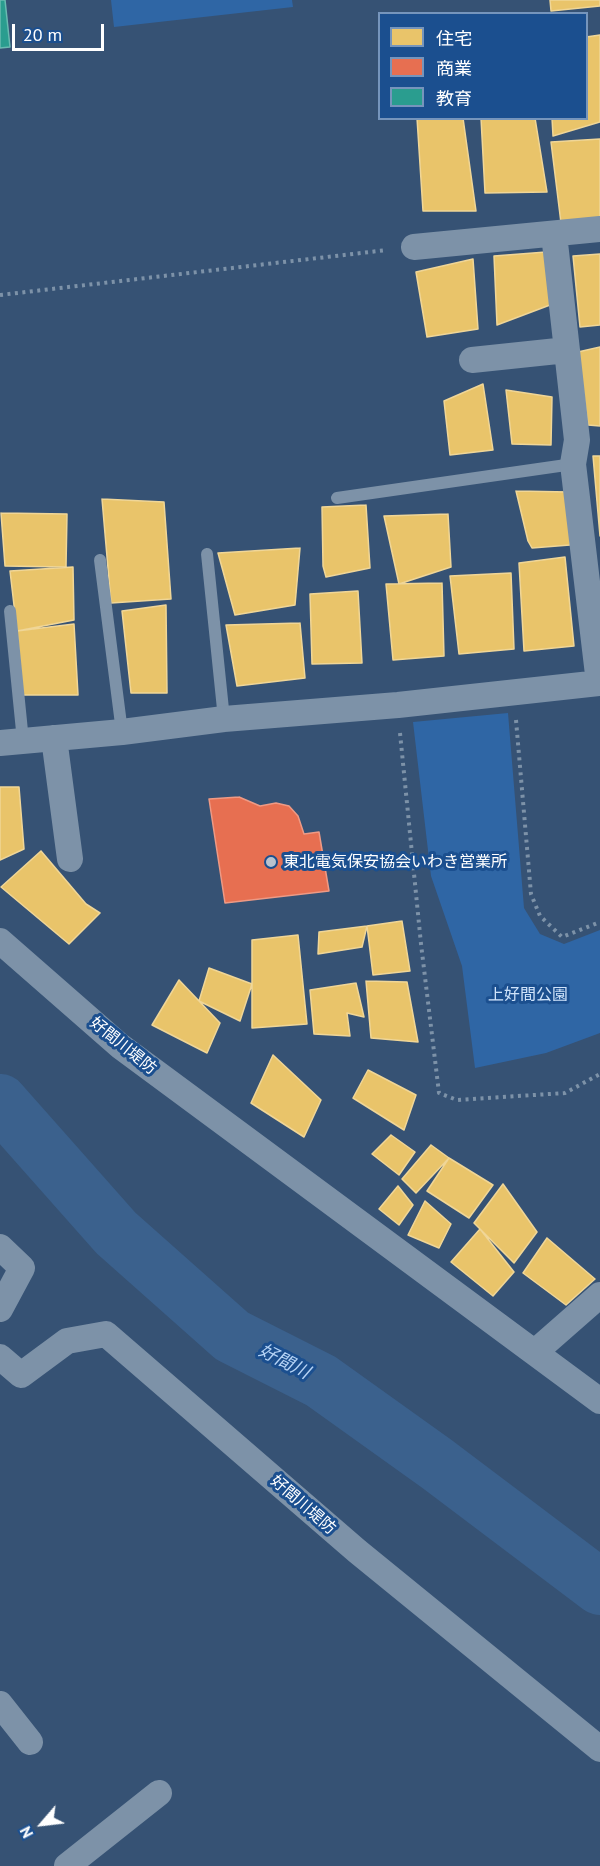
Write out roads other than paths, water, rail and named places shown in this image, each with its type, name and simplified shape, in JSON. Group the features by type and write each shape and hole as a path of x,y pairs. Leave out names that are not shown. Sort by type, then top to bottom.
{"street":[{"path":"414,247 600,229"},
{"path":"11,742 600,683 573,464 577,440 555,243"},
{"path":"472,360 567,350"},
{"path":"54,738 70,859"},
{"name":"好間川堤防","path":"0,941 120,1046 600,1401"},
{"path":"0,1247 22,1268 0,1309"},
{"path":"535,1352 600,1295"},
{"name":"好間川堤防","path":"0,1357 21,1375 67,1341 106,1334 357,1551 600,1749"},
{"path":"0,1704 30,1742"},
{"path":"67,1866 159,1793"}],"lane":[{"path":"337,498 573,464"},
{"path":"207,554 224,719"},
{"path":"100,560 122,732"},
{"path":"10,611 11,742"}],"waterway":[{"name":"好間川","path":"0,1102 116,1233 232,1336 321,1381 437,1464 600,1587"}],"place":[{"name":"東北電気保安協会いわき営業所","path":"271,862"}],"park label":[{"name":"上好間公園","path":"528,995"}]}
